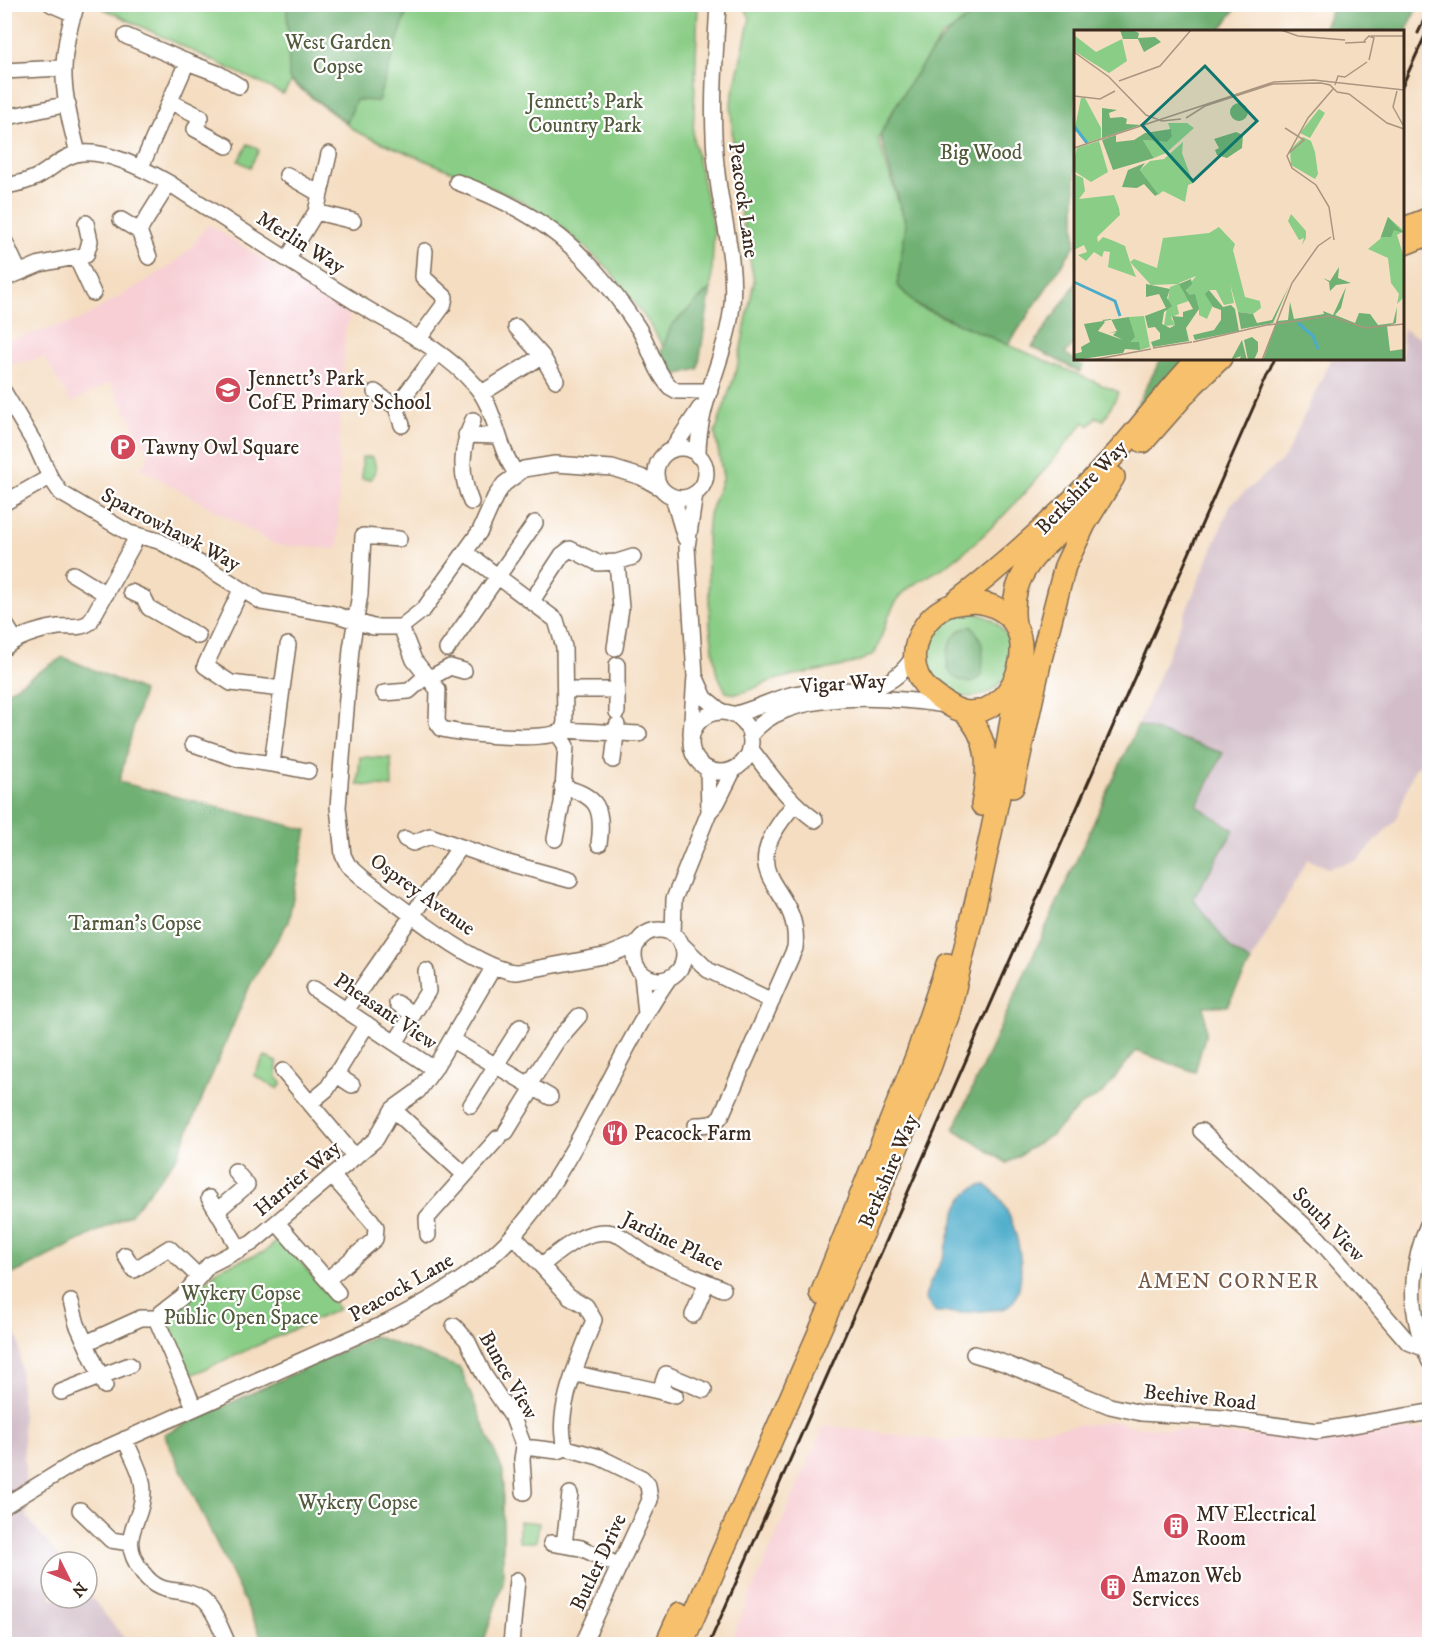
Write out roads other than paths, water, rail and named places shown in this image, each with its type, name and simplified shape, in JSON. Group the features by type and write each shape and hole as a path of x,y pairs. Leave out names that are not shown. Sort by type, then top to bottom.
{"highway":[{"path":"1404,228 1430,218"},
{"path":"1404,244 1430,234"},
{"name":"Berkshire Way","path":"952,604 990,575 1085,487 1197,360"},
{"name":"Berkshire Way","path":"1015,624 1015,595 1023,570 1114,477 1174,406 1219,360"},
{"path":"949,1013 968,966 990,890 1034,687 1065,566 1085,524 1114,477"},
{"path":"975,602 989,604 1004,612 1015,624 1022,645 1018,674 994,703 981,709 956,708 921,682 915,670 914,656 925,624 937,612 952,604 975,602"},
{"name":"Berkshire Way","path":"682,1644 868,1221 931,1065 949,1013 991,836 1018,674"},
{"name":"Berkshire Way","path":"666,1644 826,1282 916,1057 941,985 963,907 987,775 987,758 982,738 956,708"}],"street":[{"path":"4,187 33,179 62,159 78,153 62,68 75,9 51,4"},
{"name":"Peacock Lane","path":"699,456 698,437 708,394 725,344 732,306 729,236 717,176 713,135 718,4"},
{"path":"126,36 186,66 219,74 239,86"},
{"path":"141,167 186,66"},
{"path":"4,71 62,68"},
{"path":"171,102 201,117 195,129 228,146"},
{"path":"8,117 68,104"},
{"name":"Merlin Way","path":"78,153 100,154 141,167 437,353 469,378 482,393 492,414 505,456 516,473"},
{"path":"288,258 316,212 329,154"},
{"path":"287,175 320,194"},
{"path":"457,182 516,206 561,236 593,266 612,290 643,334 670,387 677,391 708,394"},
{"path":"139,231 169,183"},
{"path":"316,212 353,221"},
{"path":"121,220 139,231 149,257"},
{"path":"4,279 40,264 86,255 90,241 86,223"},
{"path":"4,240 19,272"},
{"path":"418,340 442,306 445,297 423,277 425,251"},
{"path":"76,257 93,293"},
{"path":"516,327 542,356 556,380"},
{"path":"396,406 437,353"},
{"path":"482,393 542,356"},
{"name":"Sparrowhawk Way","path":"4,392 61,493 137,537 159,541 241,590 272,605 315,610 356,620 373,627 401,627"},
{"path":"375,392 396,406 402,425"},
{"name":"Peacock Lane","path":"672,450 708,394"},
{"path":"471,502 464,485 461,464 466,435 473,420"},
{"path":"466,435 497,436"},
{"path":"639,734 561,732 524,736 442,729 437,722 439,695 429,676 411,655 401,627 424,609 480,531 495,497 516,473 539,465 555,464 618,469 658,463 672,450 686,449 703,461 706,475 695,494 687,547 694,676 692,734 694,755 708,769 722,772 736,768 755,768 766,772"},
{"path":"658,463 656,476 667,492 687,547"},
{"path":"618,469 681,498 695,494"},
{"path":"4,503 50,477"},
{"path":"447,649 535,523"},
{"name":"Osprey Avenue","path":"399,539 363,536 338,807 340,847 348,865 412,913 493,968 518,972 609,955 638,943"},
{"path":"4,622 10,644 57,627 85,626 90,622 137,537"},
{"path":"532,601 562,555 570,549 598,563 617,562 633,557"},
{"path":"465,552 556,620 561,631 565,690 561,732 566,746 555,839"},
{"path":"615,648 621,608 617,562"},
{"path":"73,574 106,594"},
{"path":"241,590 206,641 207,669 231,683 282,689"},
{"path":"131,592 144,598 149,608 206,641"},
{"path":"272,764 288,645"},
{"name":"Vigar Way","path":"727,714 796,694 882,685 898,677 914,656"},
{"path":"613,760 617,714 617,665"},
{"path":"384,693 409,691 429,676 450,667 464,671"},
{"path":"694,676 705,698 741,721 766,772 794,805 815,820"},
{"path":"565,690 617,690"},
{"name":"Vigar Way","path":"750,742 759,724 773,714 805,704 883,699 956,708"},
{"path":"692,734 705,716 727,714"},
{"path":"646,1014 639,969 634,953 638,943 650,932 674,899 709,812 717,803 736,768 746,759 750,742"},
{"path":"193,744 238,759 308,771"},
{"path":"708,769 709,812"},
{"path":"562,787 583,791 596,805 602,819 599,844"},
{"path":"696,1125 715,1123 721,1116 795,948 795,926 790,909 768,875 764,856 772,835 794,805"},
{"path":"405,838 413,843 430,836 459,848 570,880"},
{"path":"347,1009 459,848"},
{"path":"673,976 684,959 677,940 674,899"},
{"path":"650,932 662,931 677,940 708,970 772,1000"},
{"path":"609,955 639,969 654,980 708,970"},
{"name":"Harrier Way","path":"159,1318 209,1265 240,1250 278,1224 376,1139 393,1109 418,1091 434,1069 493,968"},
{"path":"395,1043 428,991 426,971"},
{"name":"Peacock Lane","path":"4,1506 48,1477 124,1439 357,1338 416,1308 480,1264 513,1235 544,1196 646,1014 673,976"},
{"name":"Pheasant View","path":"314,989 434,1069"},
{"path":"397,1003 413,1014"},
{"path":"428,1235 427,1218 502,1135 556,1041 579,1016"},
{"path":"310,1103 327,1089 367,1024"},
{"path":"471,1105 520,1028"},
{"path":"452,1040 550,1097"},
{"path":"283,1071 356,1157"},
{"path":"335,1074 352,1085"},
{"path":"393,1109 465,1175"},
{"name":"South View","path":"1202,1131 1318,1238 1408,1342 1426,1355"},
{"path":"235,1171 247,1185 214,1204 240,1250"},
{"path":"327,1280 375,1239 376,1234 371,1220 333,1177"},
{"path":"1426,1355 1412,1286 1416,1257 1430,1220"},
{"path":"278,1224 338,1293"},
{"name":"Jardine Place","path":"542,1265 569,1244 589,1235 605,1232 619,1235 655,1259 723,1289"},
{"path":"513,1235 569,1296 586,1306 594,1320 574,1373 561,1425 566,1448"},
{"path":"125,1256 134,1270 169,1248 199,1277"},
{"path":"693,1315 707,1282"},
{"path":"71,1302 103,1382"},
{"path":"86,1343 141,1318 159,1318 162,1334 194,1407"},
{"name":"Bunce View","path":"454,1326 467,1340 483,1375 513,1418 524,1446 522,1459 524,1492"},
{"name":"Beehive Road","path":"974,1354 1001,1362 1110,1406 1141,1413 1224,1418 1317,1431 1430,1412"},
{"path":"61,1392 103,1382 130,1365"},
{"path":"574,1373 609,1383 668,1393 666,1374 704,1390"},
{"path":"124,1439 143,1487 143,1497 134,1519 130,1543 143,1573 157,1587 202,1599 225,1638"},
{"name":"Bunce View","path":"524,1446 558,1451 566,1448 599,1457 642,1478 648,1485 649,1496"},
{"path":"570,1494 557,1544 580,1548 620,1566"},
{"name":"Butler Drive","path":"583,1644 620,1566 649,1496"},
{"path":"80,1510 111,1540 130,1543"},
{"path":"511,1644 517,1580"}],"water":[{"path":"985,1185 996,1194 1006,1209 1014,1228 1021,1269 1019,1288 1013,1301 1002,1309 961,1313 935,1312 925,1299 926,1293 944,1255 956,1213 966,1195 974,1188"}],"railway":[{"path":"1418,33 1430,7"},
{"path":"1404,82 1430,25"},
{"path":"709,1644 1274,360"}],"place":[{"name":"Jennett's Park CofE Primary School","path":"228,390"},
{"name":"Tawny Owl Square","path":"123,447"},
{"name":"Peacock Farm","path":"615,1133"},
{"name":"MV Electrical Room","path":"1176,1526"},
{"name":"Amazon Web Services","path":"1113,1587"}],"district":[{"name":"AMEN CORNER","path":"1229,1280"}],"park label":[{"name":"West Garden Copse","path":"338,54"},
{"name":"Jennett's Park Country Park","path":"585,113"},
{"name":"Big Wood","path":"981,152"},
{"name":"Tarman's Copse","path":"135,923"},
{"name":"Wykery Copse Public Open Space","path":"241,1305"},
{"name":"Wykery Copse","path":"358,1502"}]}
